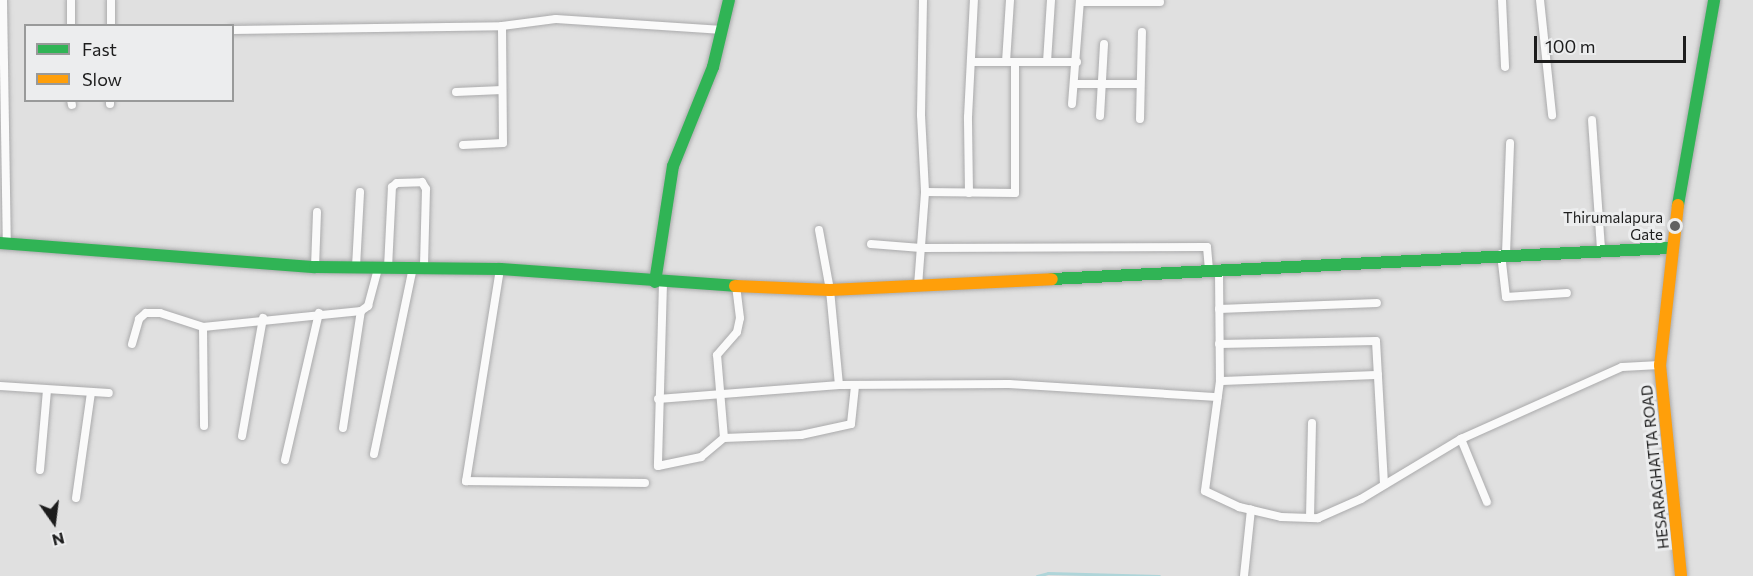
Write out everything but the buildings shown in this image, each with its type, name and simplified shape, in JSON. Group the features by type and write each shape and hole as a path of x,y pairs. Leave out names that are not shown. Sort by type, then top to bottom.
{"street":[{"path":"3,0 4,243 315,267 500,269 659,283 830,290 1214,272 1601,249 1670,248"},
{"path":"71,0 71,24"},
{"path":"111,0 111,24"},
{"path":"729,0 723,30 673,166 659,283 658,466 701,457 724,438 801,435 851,424 855,386"},
{"path":"918,286 925,192 921,115 923,0"},
{"path":"969,193 974,0"},
{"path":"925,192 1015,193 1010,0"},
{"path":"1047,62 1051,0"},
{"path":"1502,0 1505,67"},
{"path":"1540,0 1552,115"},
{"name":"HESARAGHATTA ROAD","path":"1681,576 1660,365 1670,248 1714,0"},
{"path":"1072,104 1080,1 1160,2"},
{"path":"234,30 502,26 556,20 723,30"},
{"path":"463,145 503,143 502,26"},
{"path":"1140,119 1142,32"},
{"path":"1100,116 1104,45"},
{"path":"971,62 1077,62"},
{"path":"1075,84 1140,84"},
{"path":"456,92 502,90"},
{"path":"1592,120 1601,249"},
{"path":"1510,143 1504,254 1506,297 1567,293"},
{"path":"132,344 138,319 146,313 160,313 203,327 262,318 361,311 368,306 383,268 392,188 397,183 422,182 426,189 418,268 374,454"},
{"path":"356,267 360,192"},
{"path":"315,267 317,212"},
{"path":"819,230 830,290 839,385"},
{"path":"871,244 921,248 1206,247 1214,272 1219,309 1220,381 1204,491 1251,509 1281,517 1310,518 1339,508 1384,485 1461,439 1622,367 1660,365"},
{"path":"500,269 466,481 645,483"},
{"path":"724,438 717,355 737,332 740,318 736,287"},
{"path":"1219,309 1377,303"},
{"path":"343,428 361,311"},
{"path":"285,460 319,313"},
{"path":"242,436 262,318"},
{"path":"203,327 204,426"},
{"path":"1219,344 1377,341 1384,485"},
{"path":"1220,381 1378,375"},
{"path":"658,399 722,396 839,385 1009,384 1218,397"},
{"path":"0,386 109,393"},
{"path":"40,470 47,390"},
{"path":"76,498 91,393"},
{"path":"1310,518 1312,423"},
{"path":"1461,439 1487,502"},
{"path":"1244,576 1251,509"}],"waterway":[{"path":"1037,576 1048,573 1159,576"}],"traffic: fast":[{"path":"655,282 673,166 713,67 729,0"},
{"path":"1678,205 1714,0"},
{"path":"0,243 315,267 500,269 735,286"},
{"path":"1052,279 1670,248"}],"traffic: slow":[{"path":"1678,205 1660,365 1681,576"},
{"path":"735,286 830,290 1052,279"}],"place":[{"name":"Thirumalapura Gate","path":"1675,226"}]}
